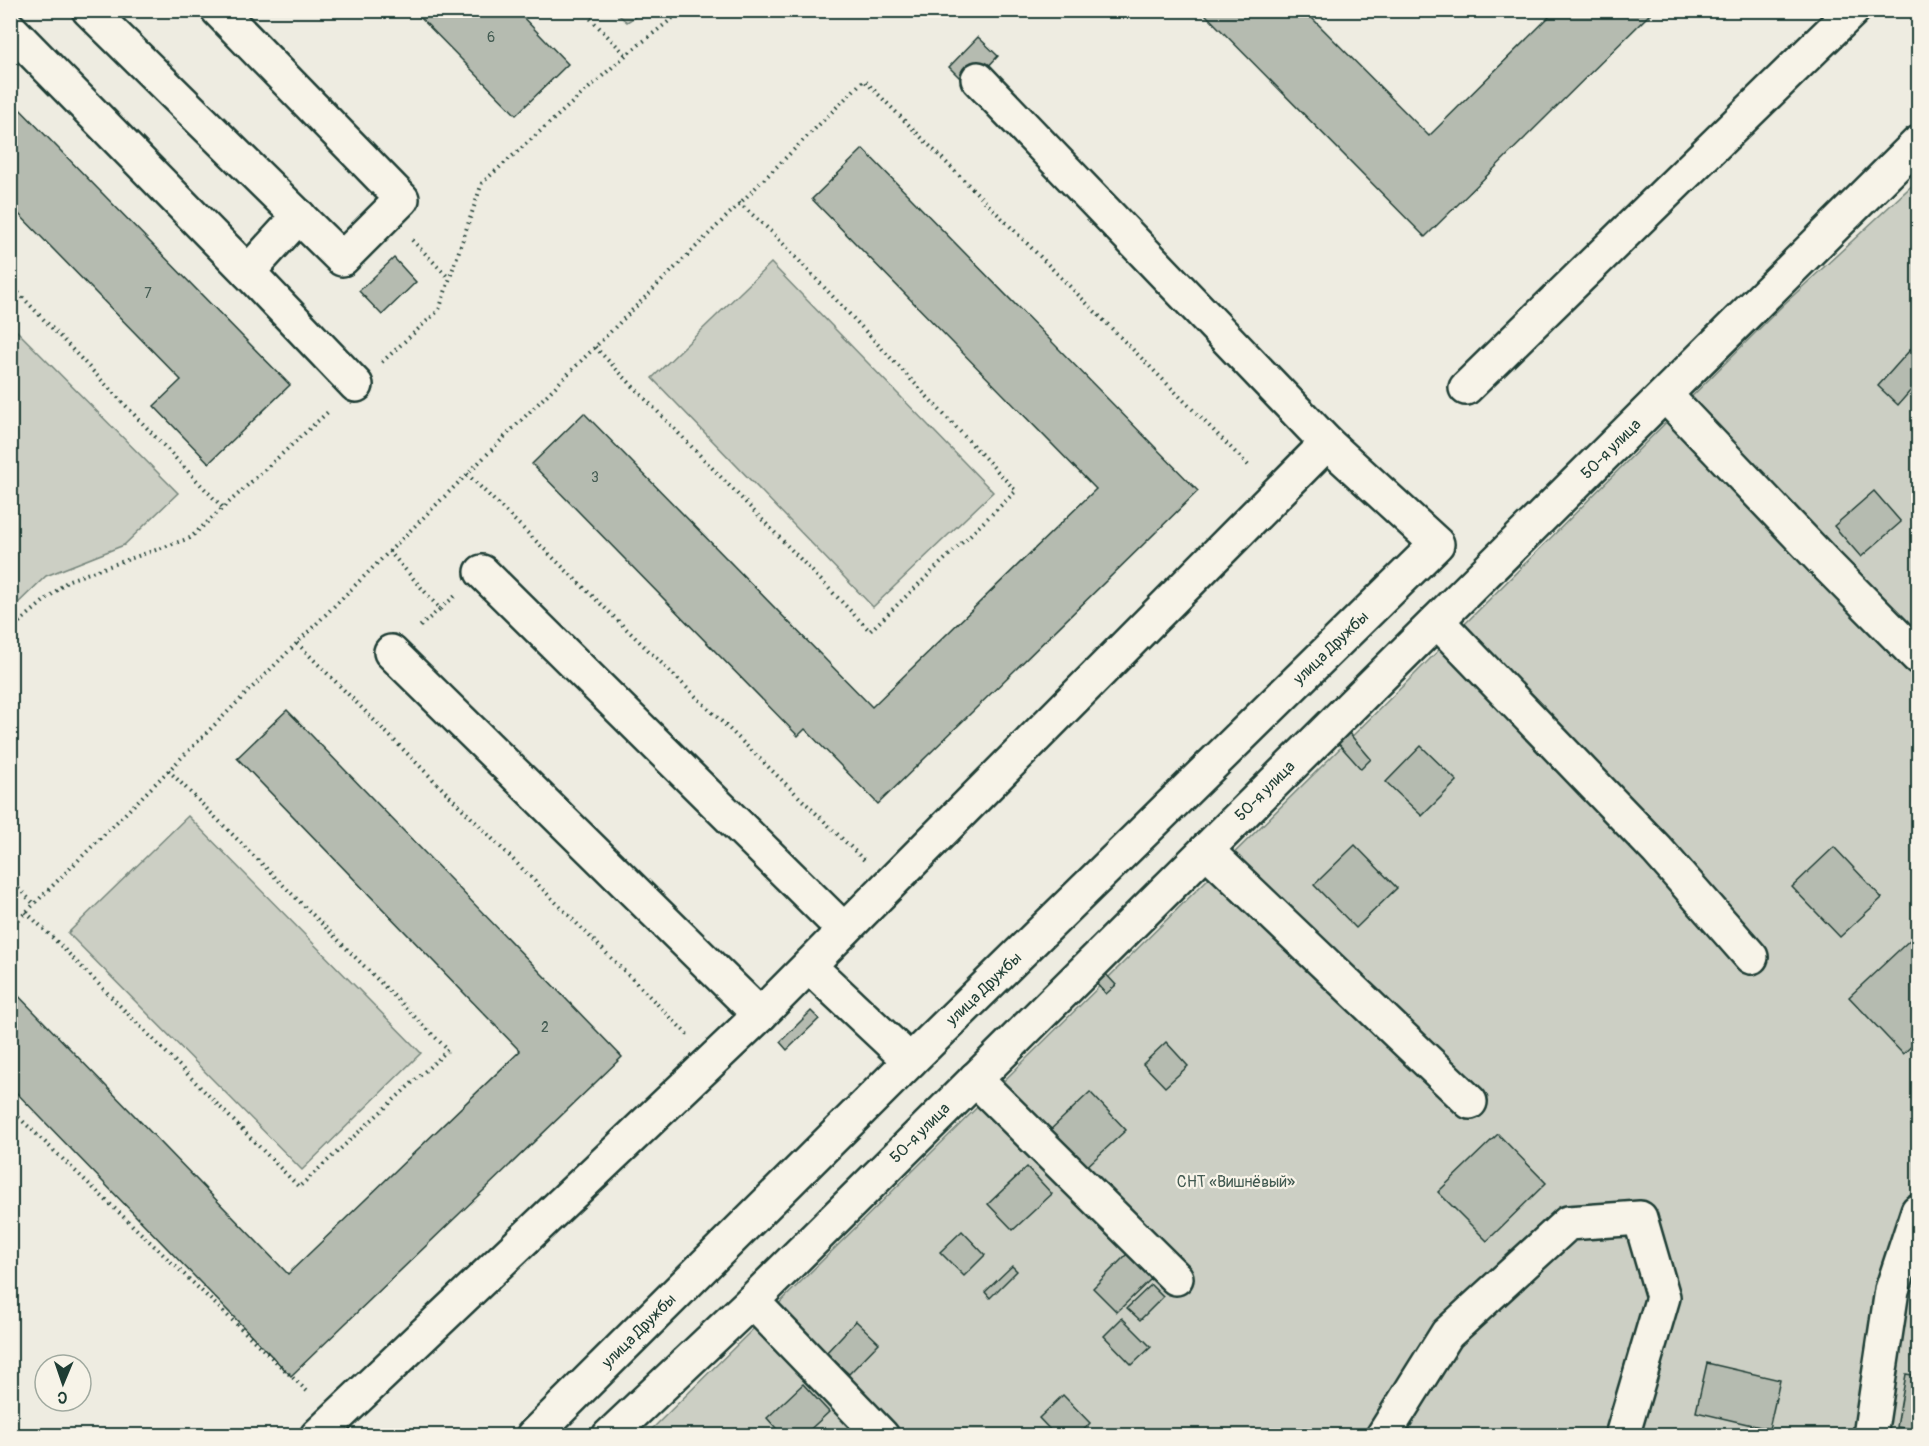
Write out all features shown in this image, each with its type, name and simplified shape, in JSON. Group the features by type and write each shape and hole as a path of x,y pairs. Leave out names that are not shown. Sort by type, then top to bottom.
{"street":[{"path":"90,10 342,259 402,199 218,10"},
{"path":"1466,388 1853,10"},
{"path":"10,29 357,385"},
{"path":"326,1427 760,1016 1327,443 978,79"},
{"name":"50-я улица","path":"609,1436 752,1301 1918,143"},
{"path":"248,272 299,216"},
{"path":"1665,395 1918,657"},
{"name":"улица Дружбы","path":"533,1436 910,1061 1437,544 1327,443"},
{"path":"482,572 844,930"},
{"path":"1437,621 1657,850 1751,957"},
{"path":"391,652 760,1016"},
{"path":"1206,850 1470,1102"},
{"path":"809,966 910,1061"},
{"path":"975,1078 1176,1278"},
{"path":"1870,1436 1892,1290 1918,1211"},
{"path":"1383,1436 1447,1334 1568,1223 1640,1218 1663,1297 1622,1436"},
{"path":"752,1301 882,1436"}],"path":[{"path":"582,10 626,55"},
{"path":"10,928 864,80 1277,494"},
{"path":"595,347 870,631 1016,491 772,232 739,203"},
{"path":"387,214 449,278"},
{"path":"10,284 223,508"},
{"path":"467,474 889,885"},
{"path":"389,551 440,609 391,652"},
{"path":"297,643 713,1060"},
{"path":"26,912 299,1187 448,1050 168,771"},
{"path":"10,880 34,904"},
{"path":"10,1109 326,1427"}],"green space":[{"path":"614,11 644,11 627,22"},
{"name":"СНТ «Вишнёвый»","path":"1918,180 1918,1435 645,1436 1414,675 1783,305"},
{"path":"771,263 993,492 873,607 652,378"},
{"path":"11,325 178,493 124,545 46,576 11,610"},
{"path":"188,816 421,1053 302,1170 68,933"}],"building":[{"path":"413,10 516,10 568,64 516,115"},
{"path":"1201,10 1304,10 1429,136 1556,10 1654,10 1425,237"},
{"path":"978,37 998,56 969,87 949,67"},
{"path":"10,99 290,385 209,463 154,406 181,380 10,205"},
{"path":"863,149 1198,491 878,804 805,729 798,736 532,464 584,413 872,707 1096,489 812,199"},
{"path":"394,258 416,282 382,315 359,291"},
{"path":"1918,341 1918,382 1898,405 1878,386"},
{"path":"1874,491 1901,522 1861,557 1834,526"},
{"path":"287,710 622,1057 291,1376 10,1086 10,987 288,1274 520,1051 237,758"},
{"path":"1348,732 1371,759 1361,769 1337,742"},
{"path":"1421,746 1457,781 1422,816 1386,782"},
{"path":"1355,845 1397,888 1356,928 1314,885"},
{"path":"1834,847 1882,898 1840,937 1792,887"},
{"path":"1915,935 1918,939 1918,1040 1903,1054 1849,997"},
{"path":"1104,972 1116,985 1106,994 1094,981"},
{"path":"811,1011 819,1019 787,1050 780,1042"},
{"path":"1166,1042 1188,1066 1165,1087 1143,1064"},
{"path":"1090,1092 1126,1130 1082,1171 1047,1133"},
{"path":"1498,1134 1546,1183 1487,1241 1438,1192"},
{"path":"1027,1167 1052,1194 1013,1230 988,1204"},
{"path":"962,1231 985,1255 964,1276 940,1252"},
{"path":"1127,1254 1151,1279 1117,1312 1093,1288"},
{"path":"1012,1266 1017,1271 990,1298 985,1292"},
{"path":"1151,1285 1163,1297 1140,1320 1127,1308"},
{"path":"1122,1318 1151,1347 1132,1365 1104,1336"},
{"path":"856,1321 879,1343 849,1374 826,1353"},
{"path":"1707,1363 1780,1380 1769,1429 1696,1412"},
{"path":"1906,1374 1918,1376 1918,1430 1897,1427"},
{"path":"803,1384 829,1412 803,1436 783,1436 767,1418"},
{"path":"1063,1395 1090,1423 1078,1436 1056,1436 1039,1418"}]}
